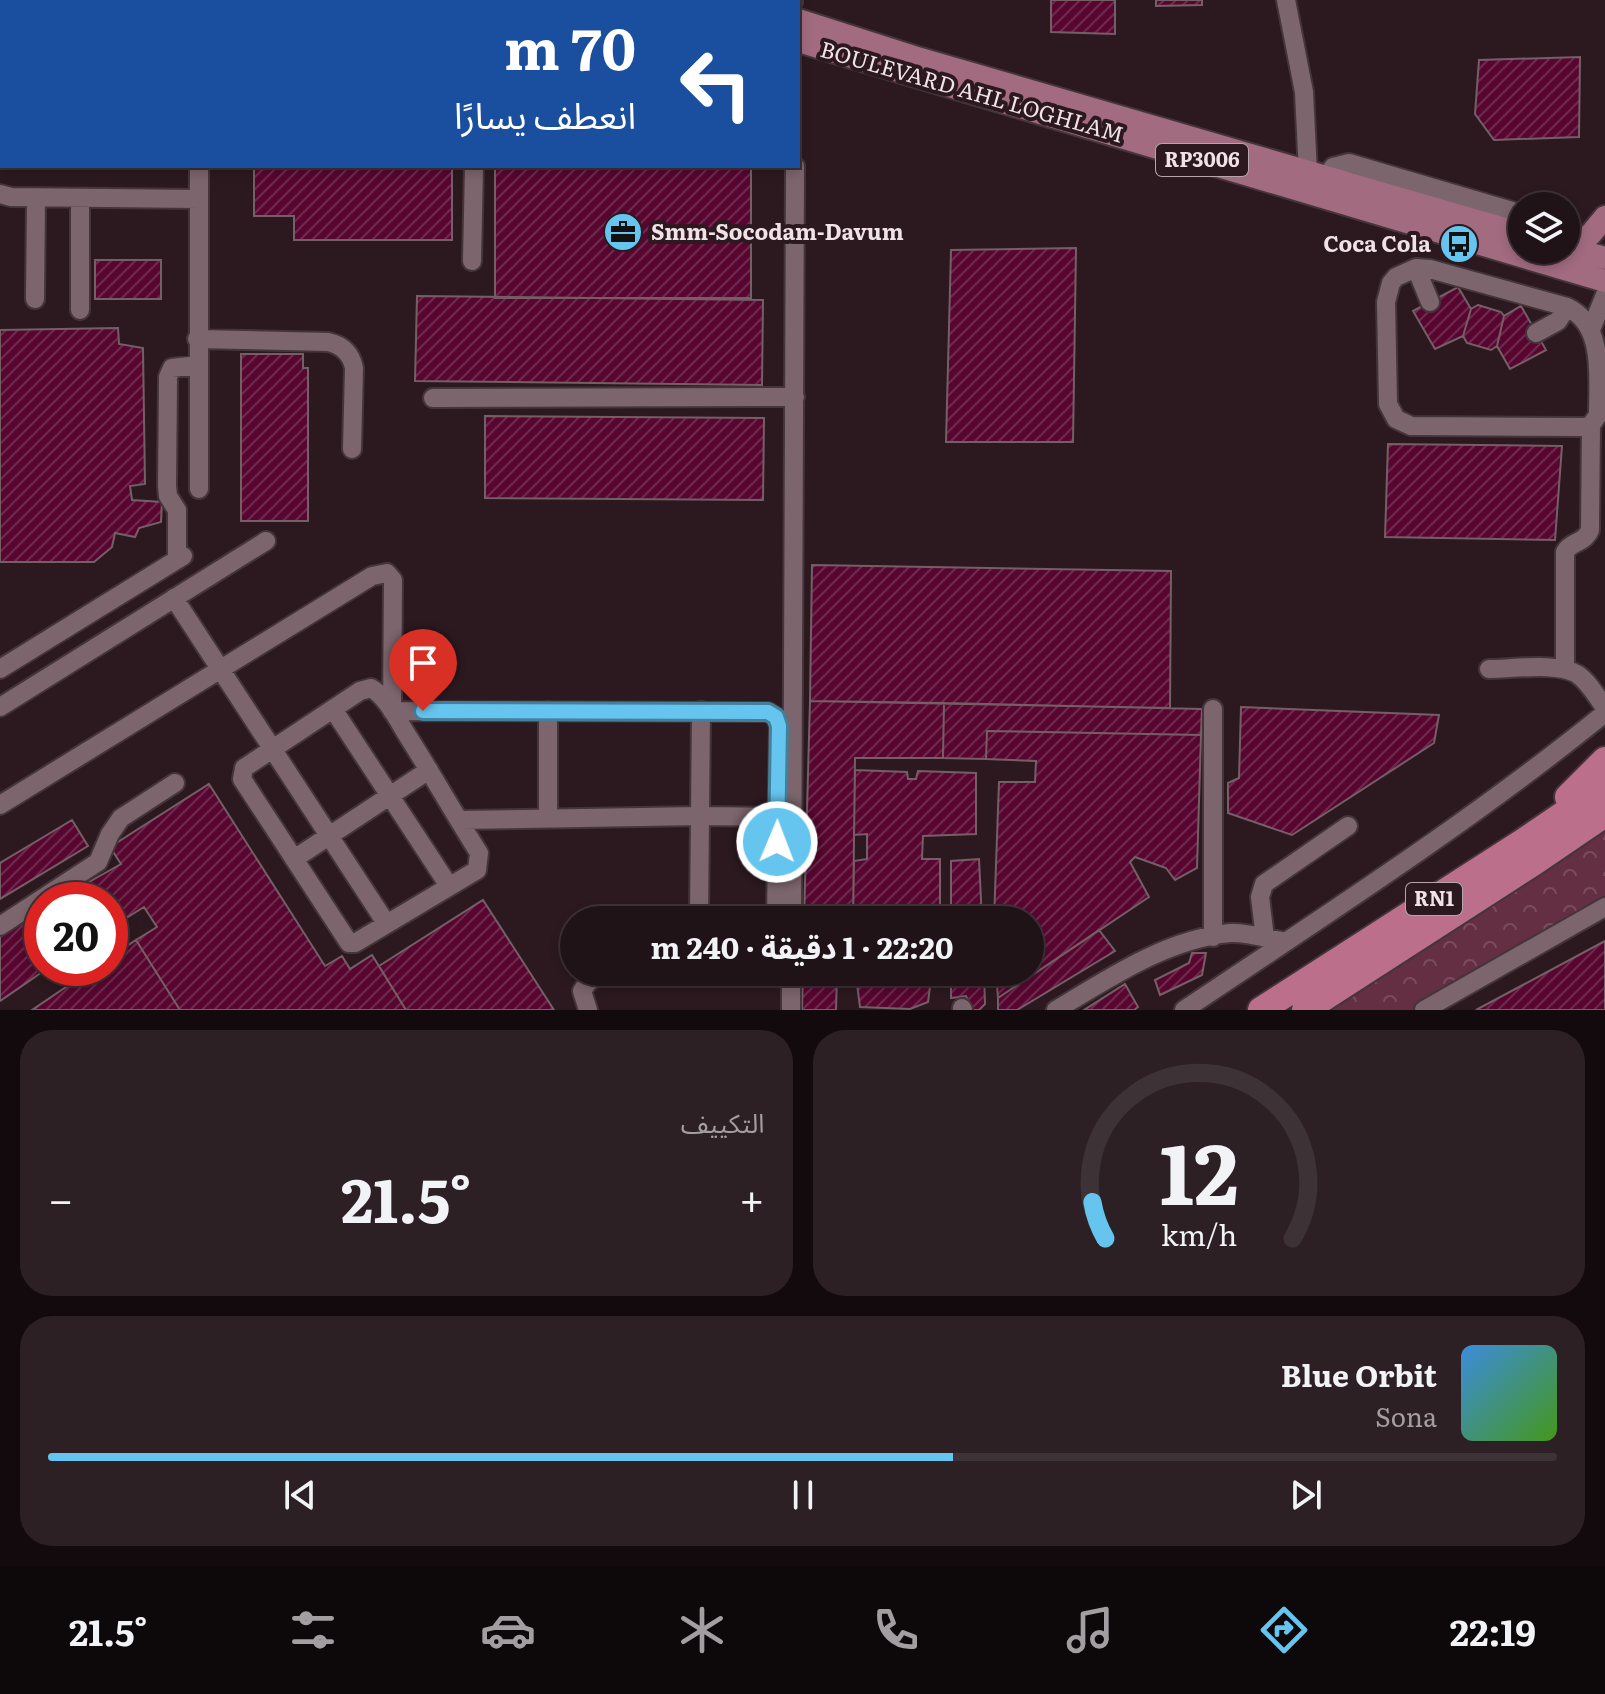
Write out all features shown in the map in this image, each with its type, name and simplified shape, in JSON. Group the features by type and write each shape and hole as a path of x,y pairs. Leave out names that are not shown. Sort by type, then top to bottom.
{"highway":[{"path":"1529,852 1605,760"},
{"name":"RN1","path":"1305,1010 1529,852 1605,786"},
{"name":"RN1","path":"1261,1010 1529,852 1605,814"},
{"path":"1529,852 1605,823"}],"main road":[{"name":"BOULEVARD AHL LOGHLAM","path":"800,21 912,65"},
{"name":"BOULEVARD AHL LOGHLAM","path":"800,41 912,65 1313,180 1508,230"},
{"name":"BOULEVARD AHL LOGHLAM","path":"1313,180 1605,281"},
{"path":"1580,240 1590,235 1605,217"},
{"path":"1580,251 1605,258"}],"street":[{"path":"1286,0 1304,92 1313,180 1333,167 1349,163 1508,210"},
{"path":"199,168 199,489"},
{"path":"472,261 474,168"},
{"path":"792,906 795,168"},
{"path":"0,194 36,198 199,199"},
{"path":"35,299 36,198"},
{"path":"80,198 80,310"},
{"path":"1416,268 1430,302"},
{"path":"1565,669 1565,552 1570,545 1585,540 1590,530 1591,425 1598,415 1598,351 1592,327 1581,314 1567,307 1430,269 1416,268 1396,277 1391,283 1386,302 1388,404 1396,419 1411,426 1591,425"},
{"path":"1592,327 1605,295"},
{"path":"1536,333 1558,321 1567,307"},
{"path":"197,339 328,342 345,350 354,368 352,449"},
{"path":"0,669 180,558 177,510 168,496 167,486 168,377 172,368 198,365"},
{"path":"433,398 795,397"},
{"path":"0,707 266,541"},
{"path":"0,805 372,576 387,573 393,580 392,711"},
{"path":"174,598 386,923"},
{"path":"1184,1010 1531,773 1605,710 1581,678 1565,669 1489,669"},
{"path":"371,688 379,692 392,711 479,853 480,862 477,870 355,943 349,943 242,779 244,768 360,691 371,688"},
{"path":"333,709 449,886"},
{"path":"1213,709 1213,937"},
{"path":"392,711 768,712 776,717 779,726 776,906"},
{"path":"548,711 548,818"},
{"path":"699,906 701,711"},
{"path":"294,859 429,770"},
{"path":"0,926 98,862 121,818 175,783"},
{"path":"459,820 777,817"},
{"path":"1265,938 1260,897 1264,884 1348,826"},
{"path":"1424,1010 1448,1004 1605,907"},
{"path":"1056,1010 1121,971 1177,946 1232,933 1286,942"},
{"path":"585,986 582,991 588,1010"},
{"path":"791,986 791,1010"}],"green space":[{"path":"1605,823 1605,908 1426,1010 1305,1010"}],"building":[{"path":"1051,0 1115,0 1115,34 1051,32"},
{"path":"1156,0 1202,0 1202,5 1156,6"},
{"path":"1580,57 1579,137 1494,140 1475,114 1479,60"},
{"path":"254,168 452,168 452,240 294,240 294,216 254,216"},
{"name":"Smm-Socodam-Davum","path":"495,168 751,168 751,298 495,298"},
{"path":"1076,248 1073,442 946,442 951,250"},
{"path":"95,260 161,260 161,299 95,299"},
{"path":"1458,287 1471,309 1463,336 1435,349 1413,311"},
{"path":"417,296 763,300 762,385 415,381"},
{"path":"1478,305 1501,312 1504,316 1497,346 1491,350 1467,343 1463,336 1471,309"},
{"path":"1521,306 1546,350 1510,369 1497,346 1504,316"},
{"path":"118,328 119,344 143,348 145,484 130,486 132,500 162,502 161,522 139,528 135,537 115,533 112,547 94,562 0,562 0,330"},
{"path":"241,354 303,354 303,368 308,368 308,521 241,521"},
{"path":"485,416 764,418 763,500 485,498"},
{"path":"1388,444 1562,446 1555,540 1385,537"},
{"path":"812,565 1171,571 1170,708 810,701"},
{"path":"810,701 944,703 943,758 855,758 853,906 804,906"},
{"path":"944,703 1202,709 1201,735 987,731 986,759 943,758"},
{"path":"1241,707 1439,715 1434,743 1292,835 1228,813 1228,783 1239,778"},
{"path":"987,731 1201,735 1197,868 1175,880 1166,868 1135,857 1130,862 1149,897 1044,967 1044,906 995,906 999,782 1035,782 1036,761 986,759"},
{"path":"855,770 907,772 908,779 916,779 918,771 976,773 976,834 923,836 922,859 940,859 940,906 853,906 854,861 867,859 867,834 854,835"},
{"path":"209,784 325,966 342,956 350,969 372,955 406,1010 180,1010 136,940 157,927 144,907 128,917 128,882 89,882 121,864 110,847"},
{"path":"72,820 88,846 0,899 0,863"},
{"path":"979,859 981,906 951,906 951,861"},
{"path":"483,900 554,1010 406,1010 379,966"},
{"path":"24,921 24,984 0,1001 0,937"},
{"path":"1099,930 1115,951 1017,1010 998,1010 998,998 1016,986 1044,986 1044,967"},
{"path":"136,940 180,1010 32,1010 67,986 128,986 128,945"},
{"path":"1605,941 1605,1010 1476,1010"},
{"path":"1192,953 1206,953 1202,975 1160,995 1155,980 1189,963"},
{"path":"1125,984 1138,1007 1134,1010 1084,1010"},
{"path":"803,986 837,986 836,1010 802,1010"},
{"path":"857,986 933,986 930,987 928,1002 910,1009 860,1007"},
{"path":"951,986 984,986 985,1004 979,1010 973,1010 966,996 951,998"},
{"path":"997,986 1016,986 998,998"}],"place":[{"name":"Smm-Socodam-Davum","path":"623,232"},
{"name":"Coca Cola","path":"1459,244"}],"route":[{"path":"423,711 768,712 776,717 779,726 777,842"}]}
